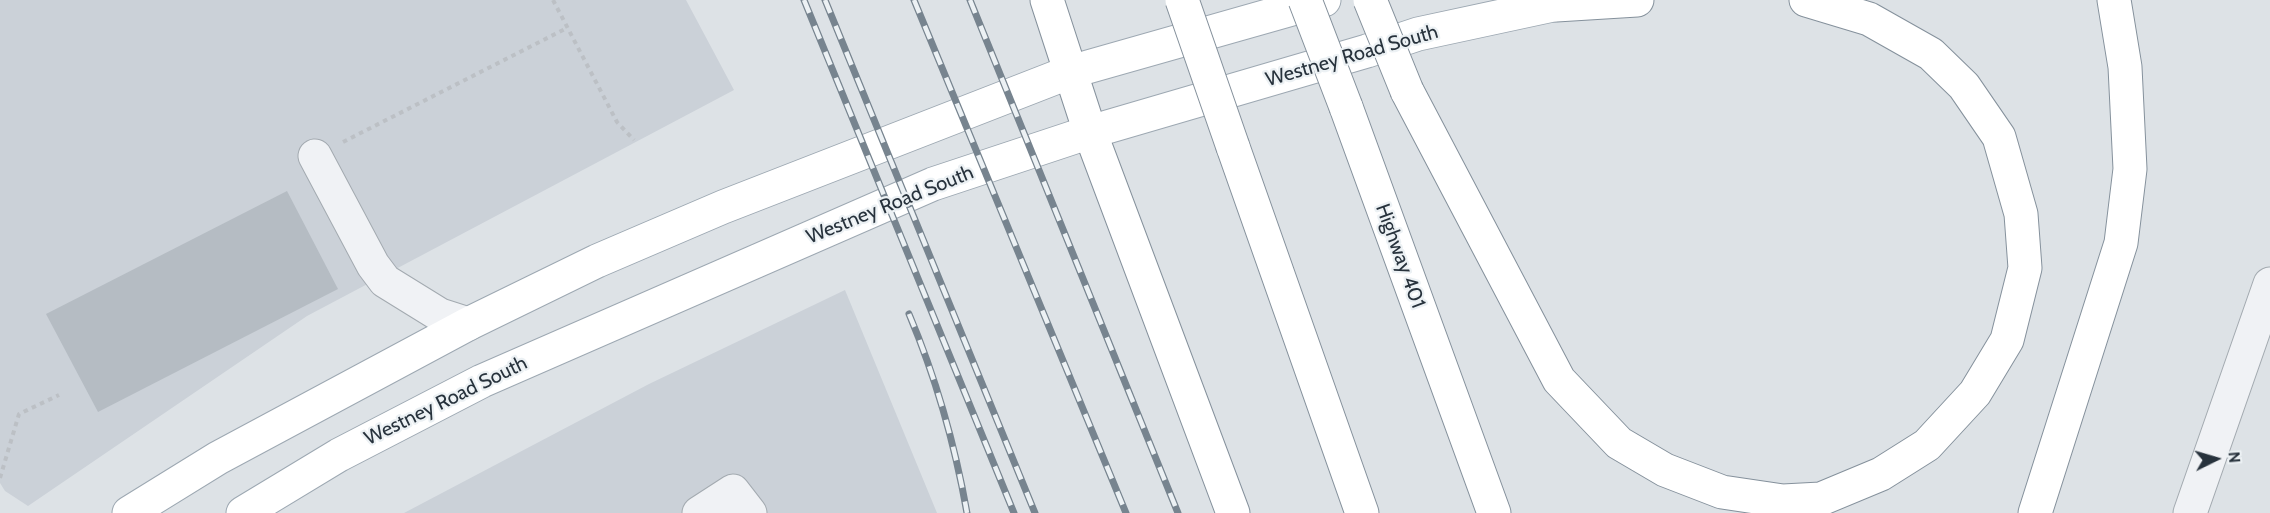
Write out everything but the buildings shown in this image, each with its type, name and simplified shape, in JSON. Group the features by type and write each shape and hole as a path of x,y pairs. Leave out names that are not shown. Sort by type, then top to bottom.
{"main road":[{"path":"1047,0 1089,132 1233,513"},
{"path":"1182,0 1362,513"},
{"name":"Highway 401","path":"1305,0 1346,106 1494,513"},
{"path":"129,513 218,458 468,324 597,261 723,207 1070,72 1324,0"},
{"path":"1370,0 1407,91 1559,380 1619,443 1665,470 1722,492 1783,501 1821,499 1881,474 1927,445 1975,393 2007,340 2025,268 2021,214 1999,137 1964,86 1931,54 1869,19 1806,0"},
{"name":"Westney Road South","path":"243,513 339,455 492,376 933,184 1089,132 1368,51 1418,34 1566,3 1637,0"},
{"path":"2035,513 2121,243 2130,170 2125,67 2114,0"}],"street":[{"path":"315,156 373,264 385,281 440,315 468,324"},
{"path":"2190,513 2270,284"},
{"path":"699,513 733,491 750,513"}],"path":[{"path":"553,0 617,122 634,140"},
{"path":"315,156 567,27"},
{"path":"0,477 19,414 59,395"}],"shaded area":[{"path":"0,0 686,0 734,90 307,316 28,506 5,491 0,483"},
{"path":"845,290 937,513 404,513 649,384"}],"railway":[{"path":"804,0 1014,513"},
{"path":"825,0 1035,513"},
{"path":"914,0 1126,513"},
{"path":"970,0 1178,513"},
{"path":"909,314 944,412 967,513"}]}
